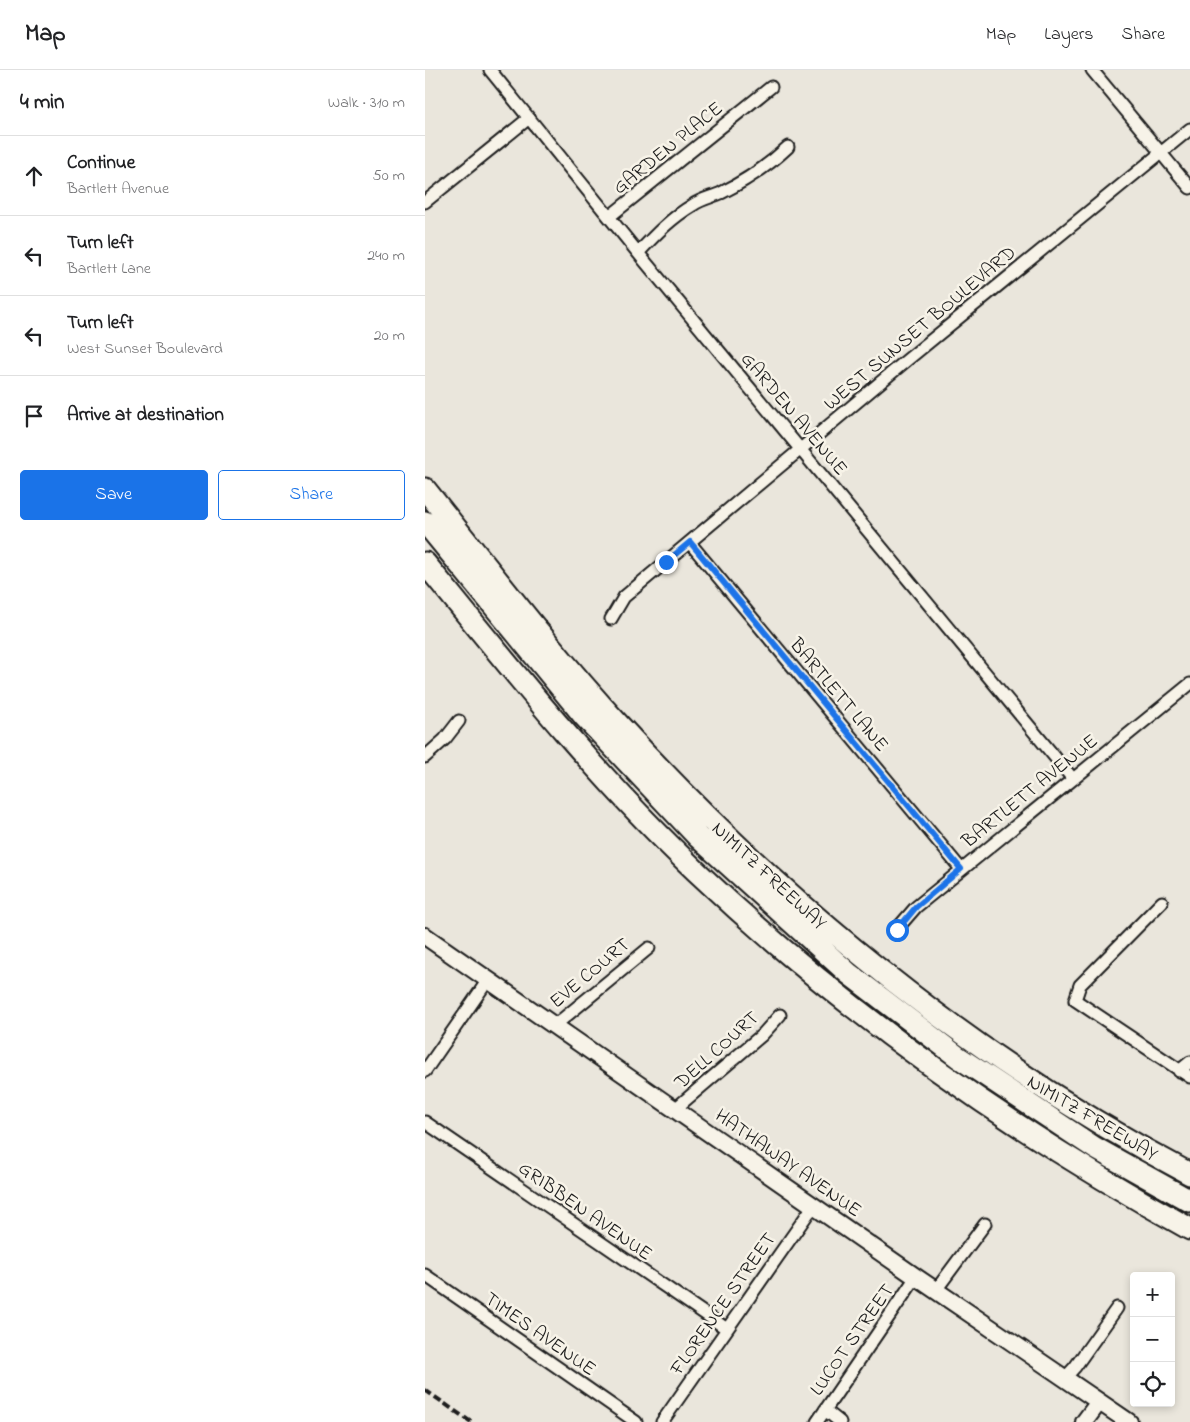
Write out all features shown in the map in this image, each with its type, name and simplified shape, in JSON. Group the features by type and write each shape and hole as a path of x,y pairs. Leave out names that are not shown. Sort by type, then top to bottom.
{"highway":[{"name":"NIMITZ FREEWAY","path":"425,489 564,661 618,724 729,840 789,894 844,943 967,1038 1097,1123 1190,1174"},
{"path":"425,522 585,717 698,837 848,973 966,1062 1095,1148 1190,1201"},
{"path":"425,565 585,754 636,810 696,871 813,975 885,1033 1004,1118 1068,1159 1190,1229"}],"street":[{"name":"GARDEN AVENUE","path":"490,70 638,253 1073,779"},
{"path":"1092,70 1190,188"},
{"name":"GARDEN PLACE","path":"609,217 771,87"},
{"path":"425,202 529,118"},
{"name":"WEST SUNSET BOULEVARD","path":"611,619 624,597 801,451 907,360 1190,129"},
{"path":"638,253 673,218 695,203 720,194 757,172 774,161 788,147"},
{"name":"BARTLETT LANE","path":"690,542 961,869"},
{"name":"BARTLETT AVENUE","path":"897,930 916,907 961,869 1190,684"},
{"path":"425,756 445,738 459,721"},
{"path":"1162,902 1080,984 1075,1000 1190,1077"},
{"name":"HATHAWAY AVENUE","path":"425,936 814,1205 916,1278 1129,1422"},
{"name":"EVE COURT","path":"554,1026 649,948"},
{"path":"425,1071 488,980"},
{"name":"DELL COURT","path":"675,1109 762,1035 780,1015"},
{"path":"1179,1071 1190,1062"},
{"name":"GRIBBEN AVENUE","path":"425,1122 727,1329"},
{"name":"FLORENCE STREET","path":"661,1422 814,1205"},
{"path":"936,1290 985,1224"},
{"name":"TIMES AVENUE","path":"425,1275 636,1422"},
{"name":"LUCOT STREET","path":"817,1422 916,1278"},
{"path":"1064,1379 1075,1368 1117,1308"},
{"path":"1084,1422 1099,1402"},
{"path":"825,1410 840,1422"}],"railway":[{"path":"425,1390 471,1422"}],"route":[{"path":"666,562 690,542 961,869 916,907 897,930"}]}
